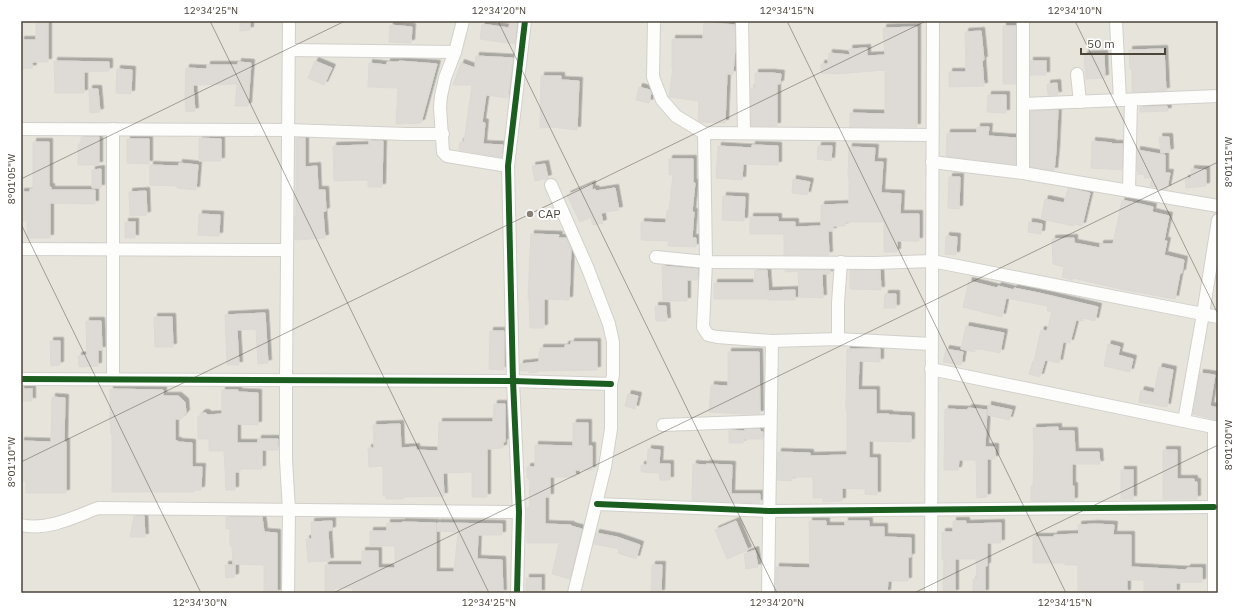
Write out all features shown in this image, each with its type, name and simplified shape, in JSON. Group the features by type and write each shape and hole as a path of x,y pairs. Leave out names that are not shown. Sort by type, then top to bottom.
{"street":[{"path":"288,593 289,510 286,460 286,380 289,21"},
{"path":"463,21 455,52 445,78 441,96 440,107 444,152 447,156 508,166"},
{"path":"517,593 519,512 508,166 525,21"},
{"path":"654,21 653,77 662,100 676,116 704,133 932,135"},
{"path":"742,21 744,133"},
{"path":"931,593 932,21"},
{"path":"1023,21 1023,173"},
{"path":"1116,21 1126,100 1129,191"},
{"path":"289,50 455,52"},
{"path":"1077,74 1080,102"},
{"path":"1023,104 1218,96"},
{"path":"21,129 288,130 443,134"},
{"path":"113,129 113,379"},
{"path":"704,133 706,262 703,328 708,335 717,338 772,341 838,339 932,344"},
{"path":"932,162 1023,173 1218,206"},
{"path":"551,185 588,269 612,333 614,353 613,375 610,384 611,429 605,466 597,504 574,593"},
{"path":"1184,421 1218,220"},
{"path":"21,249 287,250"},
{"path":"656,257 706,262 875,263 932,260 1218,317"},
{"path":"838,339 838,303 842,262"},
{"path":"768,593 772,341"},
{"path":"932,369 1216,428 1214,593"},
{"path":"21,379 514,381 610,384"},
{"path":"663,425 770,421"},
{"path":"597,504 769,511 1214,507"},
{"path":"21,525 40,526 59,523 98,508 519,512"}],"shaded area":[{"path":"21,21 1218,21 1218,593 21,593"}],"building":[{"path":"36,21 48,21 48,62 32,62 33,68 23,69 21,60 21,40 36,40"},
{"path":"240,21 250,21 250,30 240,31"},
{"path":"510,22 517,23 515,44 480,39 482,24 509,28"},
{"path":"704,22 735,25 733,74 727,74 725,123 700,122 698,121 699,101 669,97 673,68 672,39 703,39"},
{"path":"390,25 412,27 411,43 389,42"},
{"path":"1003,26 1016,26 1016,84 1003,84"},
{"path":"917,27 917,127 850,127 850,113 885,114 885,70 836,74 821,73 821,64 828,64 829,53 850,55 849,49 867,48 867,56 885,55 883,28"},
{"path":"981,31 984,60 982,60 984,86 949,87 949,72 966,72 965,32"},
{"path":"1164,49 1166,91 1132,92 1132,69 1130,69 1129,50"},
{"path":"1104,54 1105,78 1086,79 1084,55"},
{"path":"476,56 513,58 508,98 486,95 482,122 485,123 483,144 503,145 501,157 459,150 460,142 464,142 472,85 453,85 461,63 475,68"},
{"path":"54,61 109,62 109,71 84,72 84,93 55,93"},
{"path":"315,61 332,68 324,85 308,78"},
{"path":"399,61 437,64 421,123 396,124 398,88 368,87 369,63 387,65 387,62"},
{"path":"1030,61 1046,61 1046,75 1030,75"},
{"path":"238,62 251,63 248,106 235,106 237,84 193,85 195,111 186,112 186,68 207,69 207,65 238,65"},
{"path":"117,69 132,70 131,94 116,93"},
{"path":"755,73 781,74 780,84 777,84 777,126 751,126 751,88 755,88"},
{"path":"541,76 561,76 561,80 579,81 577,130 553,127 540,128"},
{"path":"1057,83 1058,95 1048,95 1047,84"},
{"path":"639,87 650,90 651,93 649,103 636,100"},
{"path":"89,89 98,89 100,112 90,113"},
{"path":"988,95 1006,95 1006,113 987,112"},
{"path":"1167,106 1168,111 1140,112 1140,107"},
{"path":"1058,110 1054,171 1030,167 1030,111"},
{"path":"977,127 989,127 988,136 1016,138 1016,165 946,156 947,133 977,133"},
{"path":"81,137 99,137 99,165 78,165 78,145 81,142"},
{"path":"1159,137 1169,137 1170,152 1161,153"},
{"path":"199,138 221,139 221,161 199,161"},
{"path":"296,138 305,138 305,167 317,166 318,190 325,190 326,211 323,212 325,238 295,240"},
{"path":"127,139 149,139 149,164 127,163"},
{"path":"369,141 383,141 382,187 368,187 368,180 334,181 333,146 369,145"},
{"path":"1092,141 1123,144 1122,170 1091,168"},
{"path":"33,142 49,142 49,187 51,187 51,190 95,190 95,204 50,203 50,238 27,238 27,221 21,221 21,192 30,192 30,189 33,189"},
{"path":"752,145 778,146 778,165 743,164 742,180 716,178 718,146 752,148"},
{"path":"818,146 832,146 831,161 817,159"},
{"path":"849,147 875,148 874,162 883,162 881,193 901,194 900,214 919,214 919,241 897,241 897,252 884,252 884,222 845,222 845,226 833,226 833,231 828,231 829,255 784,255 784,234 750,234 750,217 778,217 778,222 795,222 795,227 821,226 821,205 849,204"},
{"path":"1137,150 1165,155 1165,173 1170,173 1167,189 1150,186 1152,178 1144,178 1145,175 1138,174"},
{"path":"669,159 693,159 693,183 695,183 692,212 694,212 692,238 696,238 696,247 668,246 668,241 641,240 641,222 666,223 673,175 669,175"},
{"path":"179,163 198,165 196,190 177,188 177,186 150,185 150,165 179,166"},
{"path":"545,164 548,178 535,181 532,166"},
{"path":"101,169 101,188 92,188 92,170"},
{"path":"1191,169 1206,170 1206,186 1186,188 1185,179 1191,178"},
{"path":"949,177 960,177 959,209 948,208"},
{"path":"793,179 810,182 807,195 792,193"},
{"path":"592,184 592,190 595,189 596,191 615,188 619,210 601,213 603,223 593,225 591,217 580,222 567,195"},
{"path":"1068,188 1090,193 1082,226 1074,224 1074,226 1041,219 1045,199 1064,203"},
{"path":"146,191 147,215 130,216 129,192"},
{"path":"723,196 745,197 744,221 722,220"},
{"path":"1122,200 1153,207 1152,212 1169,216 1164,241 1167,241 1164,255 1184,260 1175,299 1120,289 1073,278 1072,280 1062,277 1064,267 1053,264 1052,239 1074,238 1074,243 1100,248 1100,244 1113,244"},
{"path":"199,214 220,215 219,236 198,235"},
{"path":"125,222 135,222 135,238 125,238"},
{"path":"1029,222 1042,224 1041,234 1028,232"},
{"path":"531,234 559,235 558,238 566,238 571,248 569,300 544,299 544,328 530,328 528,298"},
{"path":"946,236 957,237 956,255 945,254"},
{"path":"662,266 698,269 698,280 687,280 687,301 663,301"},
{"path":"755,270 767,270 769,299 714,299 714,283 754,283"},
{"path":"785,270 830,270 830,274 822,274 823,298 799,297 798,271 785,272"},
{"path":"850,270 880,270 881,290 850,289"},
{"path":"969,281 997,288 998,286 1014,290 1014,288 1039,293 1098,307 1095,321 1083,318 1083,321 1076,320 1070,343 1063,342 1059,363 1045,360 1040,377 1029,374 1034,361 1041,330 1047,331 1052,312 1047,311 1048,306 1006,298 1002,317 963,307"},
{"path":"795,290 795,300 769,300 768,291"},
{"path":"885,294 896,294 896,308 884,308"},
{"path":"655,306 666,306 667,321 656,321"},
{"path":"265,313 268,363 258,364 256,329 237,330 239,365 227,365 225,315"},
{"path":"154,317 172,317 173,347 155,347"},
{"path":"86,321 101,321 102,350 98,350 98,366 79,367 78,356 87,355"},
{"path":"966,326 1004,333 1000,353 975,348 975,352 961,349"},
{"path":"490,331 504,331 504,370 489,369"},
{"path":"50,341 60,341 60,365 51,366"},
{"path":"571,342 597,342 597,370 538,371 529,373 529,371 520,371 520,364 539,362 540,348 565,348 565,345 571,345"},
{"path":"1108,344 1120,347 1118,355 1133,359 1130,372 1104,366"},
{"path":"847,349 880,349 880,362 859,361 858,390 876,390 876,414 911,416 911,442 869,441 869,458 877,458 877,495 865,494 865,489 842,488 842,501 823,502 823,498 813,498 813,477 792,477 792,481 777,480 778,452 810,453 810,456 847,455"},
{"path":"946,349 963,352 961,365 943,362"},
{"path":"728,352 759,352 760,414 709,412 711,385 728,386"},
{"path":"1159,367 1173,370 1167,407 1139,402 1141,390 1154,393"},
{"path":"1200,373 1215,375 1210,406 1218,408 1217,420 1193,414"},
{"path":"21,389 32,389 32,401 21,401"},
{"path":"110,389 163,390 163,396 178,396 185,402 186,413 181,419 175,419 175,441 192,443 192,467 202,467 201,490 194,490 194,492 112,492"},
{"path":"222,390 238,390 238,392 258,393 258,425 237,424 237,443 258,443 258,439 278,439 278,450 262,450 262,469 240,469 240,472 235,472 235,490 226,490 224,451 209,451 209,439 198,439 198,417 202,413 206,413 208,415 222,414"},
{"path":"628,394 638,396 635,409 625,406"},
{"path":"52,397 65,398 64,442 66,442 66,493 26,493 26,481 21,481 21,441 51,442"},
{"path":"494,404 505,404 505,442 503,442 503,448 487,449 487,497 472,497 472,472 443,473 444,496 386,499 386,496 383,496 383,466 369,467 368,448 374,448 373,425 400,424 401,448 416,447 416,450 438,451 439,422 493,422"},
{"path":"988,405 1012,410 1009,420 988,415"},
{"path":"968,408 987,410 985,447 995,447 995,459 987,459 987,497 977,498 976,460 959,460 958,470 944,470 945,409 968,410"},
{"path":"573,423 588,423 588,446 592,446 592,470 575,470 576,477 550,477 550,497 545,497 545,524 571,525 582,529 570,579 552,574 559,543 527,543 527,507 530,507 527,467 535,467 535,445 573,446"},
{"path":"1058,427 1058,431 1074,431 1075,452 1099,452 1100,464 1072,464 1074,501 1031,501 1031,486 1033,486 1033,428"},
{"path":"745,429 760,429 760,431 763,432 763,439 743,439 743,443 729,443 729,430 745,431"},
{"path":"648,449 660,450 659,464 670,464 670,480 660,480 659,473 641,472 641,465 647,465"},
{"path":"1163,450 1177,450 1177,479 1194,479 1194,482 1197,482 1197,499 1163,499"},
{"path":"693,464 732,465 731,494 760,494 760,503 692,500"},
{"path":"1121,470 1133,470 1133,499 1121,499"},
{"path":"134,516 144,516 145,537 130,537"},
{"path":"226,517 262,517 264,532 277,533 277,593 264,593 264,565 233,564 232,546 230,546 230,529 226,529"},
{"path":"332,521 332,530 328,531 330,561 308,562 306,539 312,539 311,522"},
{"path":"736,521 748,550 727,559 715,530"},
{"path":"809,521 826,521 826,526 845,526 845,521 869,521 869,527 884,527 884,537 911,538 911,557 908,557 908,581 888,581 887,593 776,593 776,567 810,568"},
{"path":"953,521 966,521 966,524 1001,523 1001,543 987,543 985,593 973,593 973,579 977,579 976,559 955,559 955,593 943,593 944,559 942,559 942,532 953,532"},
{"path":"387,523 436,523 436,572 454,572 458,532 437,531 437,523 502,524 502,535 478,535 477,559 502,560 503,593 353,593 353,588 334,588 334,591 325,591 325,565 362,565 362,551 378,551 378,568 395,568 395,546 370,546 370,531 387,531"},
{"path":"1078,525 1114,525 1113,535 1131,535 1131,567 1187,570 1187,568 1202,568 1202,582 1176,583 1176,593 1144,593 1144,580 1127,580 1127,593 1078,593 1078,565 1065,565 1065,563 1033,563 1033,537 1054,537 1054,535 1079,534"},
{"path":"596,533 617,537 640,545 636,559 618,553 619,549 594,544"},
{"path":"755,550 758,567 746,569 744,554"},
{"path":"225,565 235,565 235,577 226,578"},
{"path":"652,565 662,565 661,593 651,593"},
{"path":"526,578 541,578 541,593 526,593"}],"cycle path":[{"path":"517,593 519,512 513,381 508,166 525,21"},
{"path":"21,379 513,381 611,384"},
{"path":"597,504 769,511 1214,507"}],"place":[{"name":"CAP","path":"530,214"}]}
